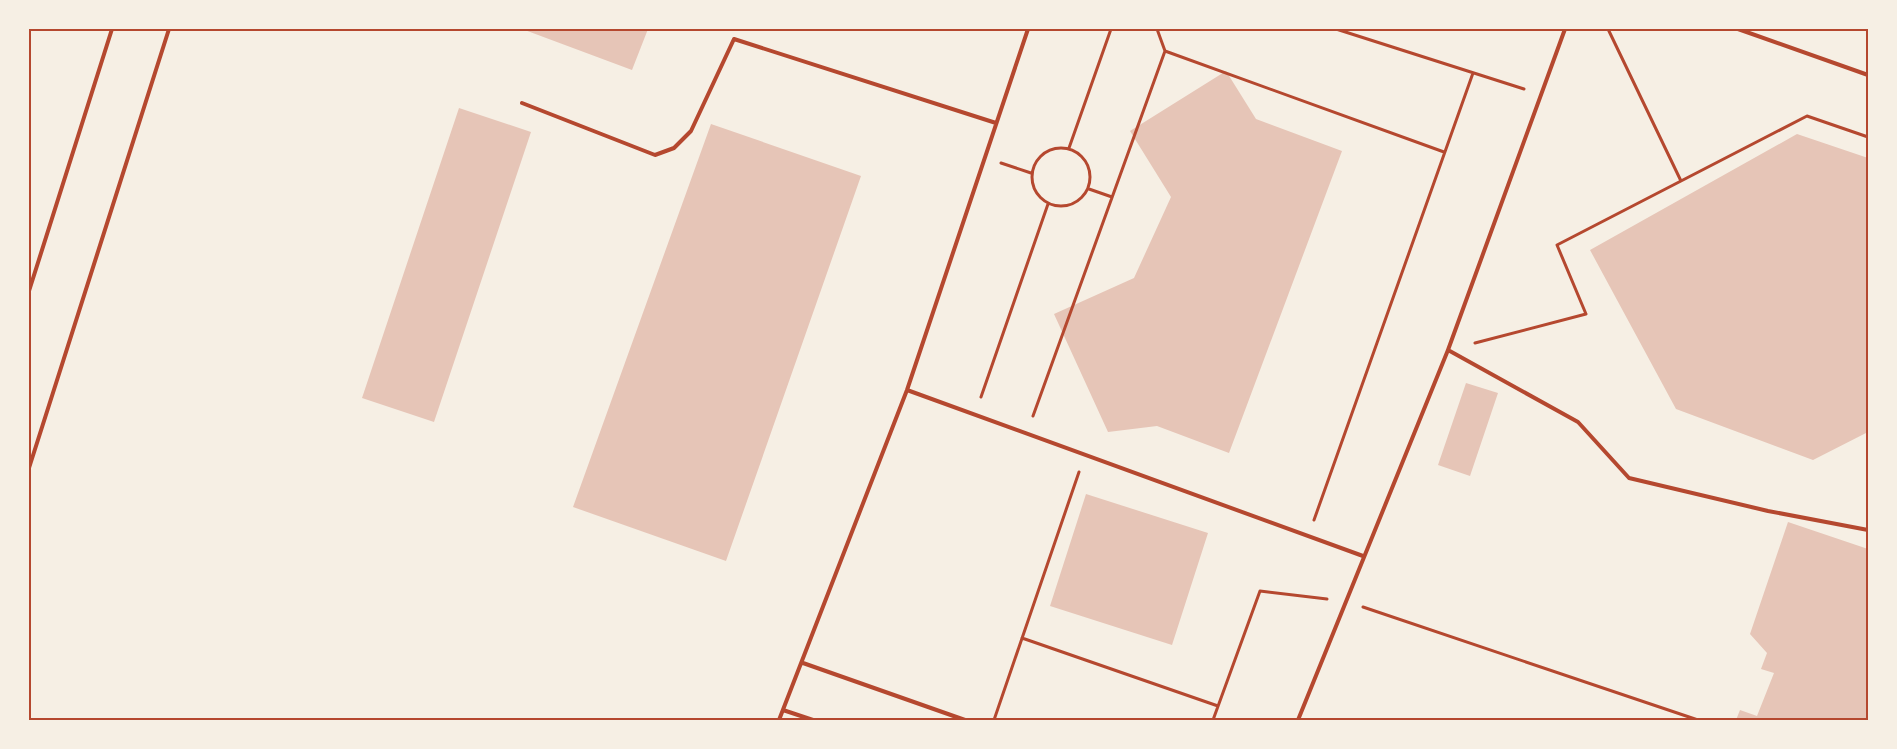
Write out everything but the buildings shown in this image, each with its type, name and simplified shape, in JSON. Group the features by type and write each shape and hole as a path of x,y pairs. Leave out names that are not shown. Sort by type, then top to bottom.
{"lane":[{"path":"29,292 112,29"},
{"path":"29,468 168,29"},
{"path":"779,720 803,663 907,390 1028,29"},
{"path":"1298,720 1448,350 1565,29"},
{"path":"1738,29 1868,75"},
{"path":"522,103 655,155 674,148 691,131 734,39 996,123"},
{"path":"1448,350 1578,422 1629,478 1768,511 1868,530"},
{"path":"907,390 1364,556"},
{"path":"803,663 965,720"},
{"path":"783,710 813,720"}],"path":[{"path":"1069,148 1110,29"},
{"path":"1027,433 1165,51 1157,29"},
{"path":"1336,29 1541,95"},
{"path":"1608,29 1681,181"},
{"path":"1165,51 1444,152"},
{"path":"1308,536 1473,73"},
{"path":"1448,350 1586,314 1557,245 1807,116 1868,137"},
{"path":"1052,148 1069,148 1084,157 1091,172 1089,189 1079,201 1064,207 1048,204 1035,191 1031,173 1038,158 1052,148"},
{"path":"984,158 1031,173"},
{"path":"1089,189 1112,197"},
{"path":"975,415 1048,204"},
{"path":"994,720 1085,455"},
{"path":"1213,720 1260,591 1345,602 1698,720"},
{"path":"1022,638 1218,706"}]}
